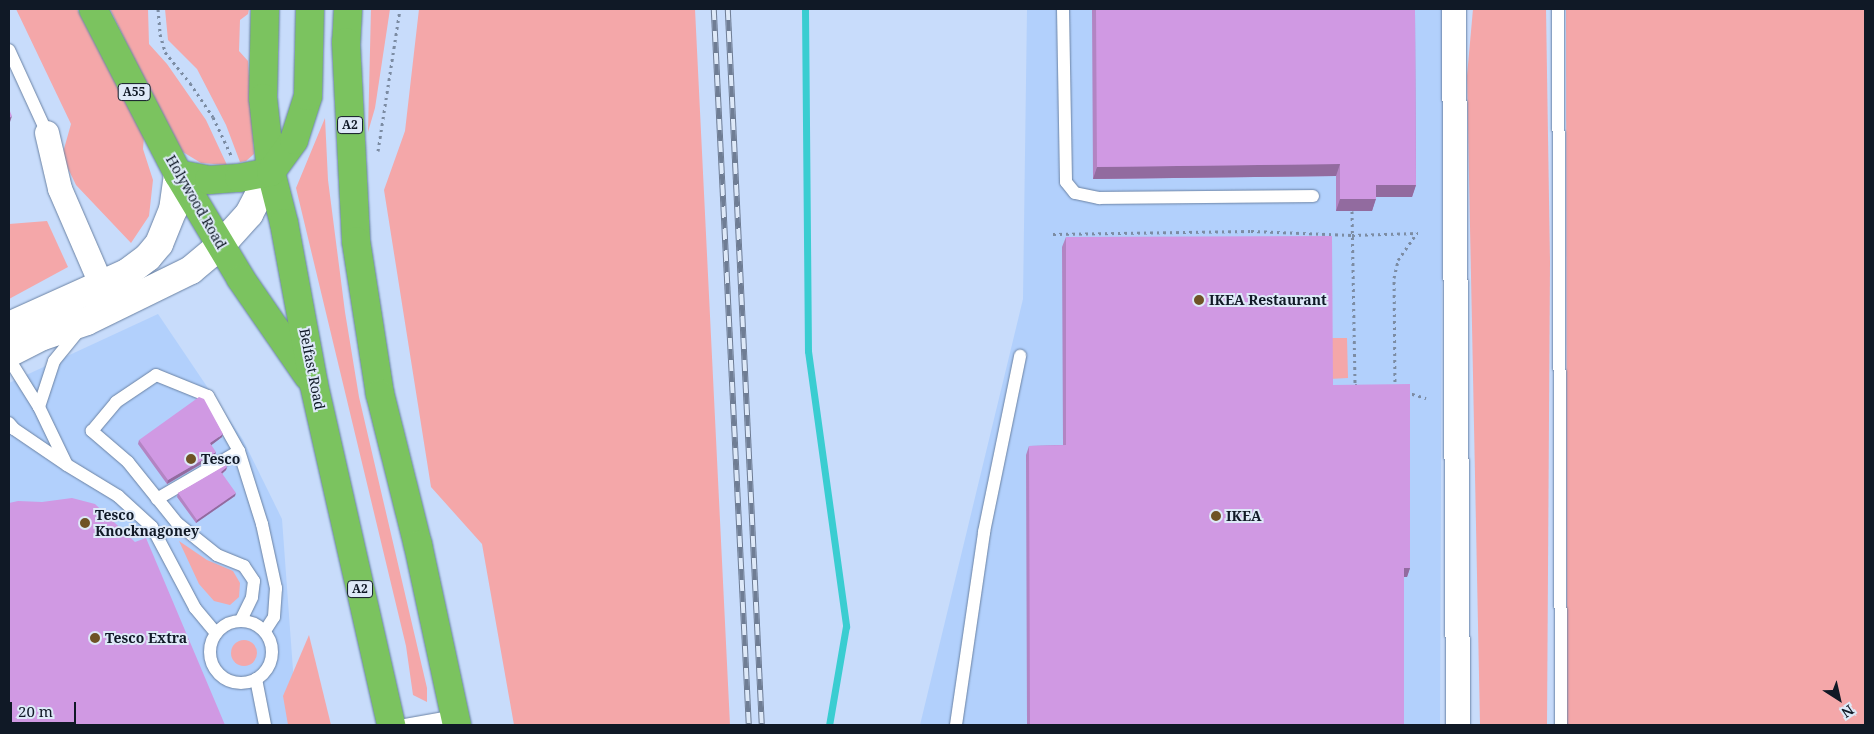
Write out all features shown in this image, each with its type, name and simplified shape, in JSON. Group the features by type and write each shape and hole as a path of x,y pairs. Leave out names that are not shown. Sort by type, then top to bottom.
{"highway":[{"name":"Holywood Road","path":"93,9 178,174 221,245 314,385"},
{"name":"Belfast Road","path":"265,9 263,98 270,172 284,223 314,385 390,725"},
{"path":"178,174 209,180 239,178 270,172 294,140 308,96 310,9"},
{"name":"A2","path":"348,9 346,42 356,241 380,394 418,544 456,721"}],"street":[{"path":"1454,9 1458,725"},
{"path":"47,133 60,189 107,297"},
{"path":"9,326 191,270 221,245 249,214 270,172"},
{"path":"9,353 43,336 87,321 127,273 148,257 159,244 173,210 178,174"}],"lane":[{"path":"1063,9 1066,182 1075,193 1099,198 1313,196"},
{"path":"1558,9 1561,725"},
{"path":"9,50 47,133"},
{"path":"38,407 54,362 87,321"},
{"path":"956,725 984,532 1020,356"},
{"path":"9,359 38,407 67,465"},
{"path":"241,620 252,597 254,582 244,566 217,556 178,523 128,462 92,431 116,402 156,375 208,396 239,451 262,524 276,588 274,617 265,631"},
{"path":"9,423 14,430 118,496 152,527 196,608 216,633"},
{"path":"157,499 239,451"},
{"path":"241,620 250,621 265,631 270,639 272,657 264,674 247,683 227,680 219,674 210,656 210,646 216,633 228,623 241,620"},
{"path":"256,679 265,725"},
{"path":"404,725 456,721"}],"path":[{"path":"158,9 160,34 165,52 190,83 213,117 230,150 239,178"},
{"path":"376,157 400,9"},
{"path":"1352,211 1356,385 1364,385"},
{"path":"1053,234 1252,231 1352,235 1418,233 1398,260 1394,278 1395,388"},
{"path":"1388,387 1426,398"}],"shaded area":[{"path":"16,9 77,9 144,137 143,149 153,180 149,216 131,243 76,185 62,156 71,124"},
{"path":"110,9 148,9 149,44 167,64 206,120 227,165 201,163 178,149"},
{"path":"165,9 249,9 248,14 240,20 239,51 248,61 254,154 246,161 240,162 226,125 197,69 168,40"},
{"path":"371,9 390,9 375,108 368,132"},
{"path":"419,9 695,9 730,725 514,725 482,544 431,487 384,190 405,131"},
{"path":"1027,9 1443,9 1440,725 920,725 1023,299"},
{"path":"1473,9 1546,9 1550,262 1547,725 1480,725 1467,76"},
{"path":"1566,9 1865,9 1865,725 1567,725"},
{"path":"325,118 328,180 345,312 359,397 427,688 427,702 413,695 406,646 296,188"},
{"path":"47,221 68,267 9,299 9,224"},
{"path":"158,314 243,440 282,519 297,725 9,725 9,383"},
{"path":"1329,338 1347,338 1348,378 1329,379"},
{"path":"179,541 207,560 233,571 240,583 239,597 230,605 214,601 199,584"},
{"path":"309,635 331,725 288,725 283,696"},
{"path":"244,640 253,644 257,653 253,662 244,666 235,662 231,653 235,644"}],"building":[{"path":"1096,9 1415,9 1416,185 1376,185 1376,199 1340,199 1340,164 1097,167"},
{"name":"IKEA","path":"1332,236 1333,385 1410,384 1410,568 1404,568 1404,725 1030,725 1029,446 1066,445 1066,237"},
{"path":"199,397 204,399 223,434 210,443 216,452 168,480 139,440"},
{"path":"226,465 227,467 221,472 236,493 197,520 178,493"},
{"name":"Tesco Extra","path":"72,498 95,504 135,542 146,538 225,725 9,725 9,503 18,501 42,502"}],"waterway":[{"path":"805,9 808,351 846,626 829,725"}],"railway":[{"path":"714,9 749,725"},
{"path":"728,9 762,725"}],"place":[{"name":"IKEA Restaurant","path":"1199,300"},
{"name":"Tesco","path":"191,459"},
{"name":"IKEA","path":"1216,516"},
{"name":"Tesco Knocknagoney","path":"85,523"},
{"name":"Tesco Extra","path":"95,638"}]}
